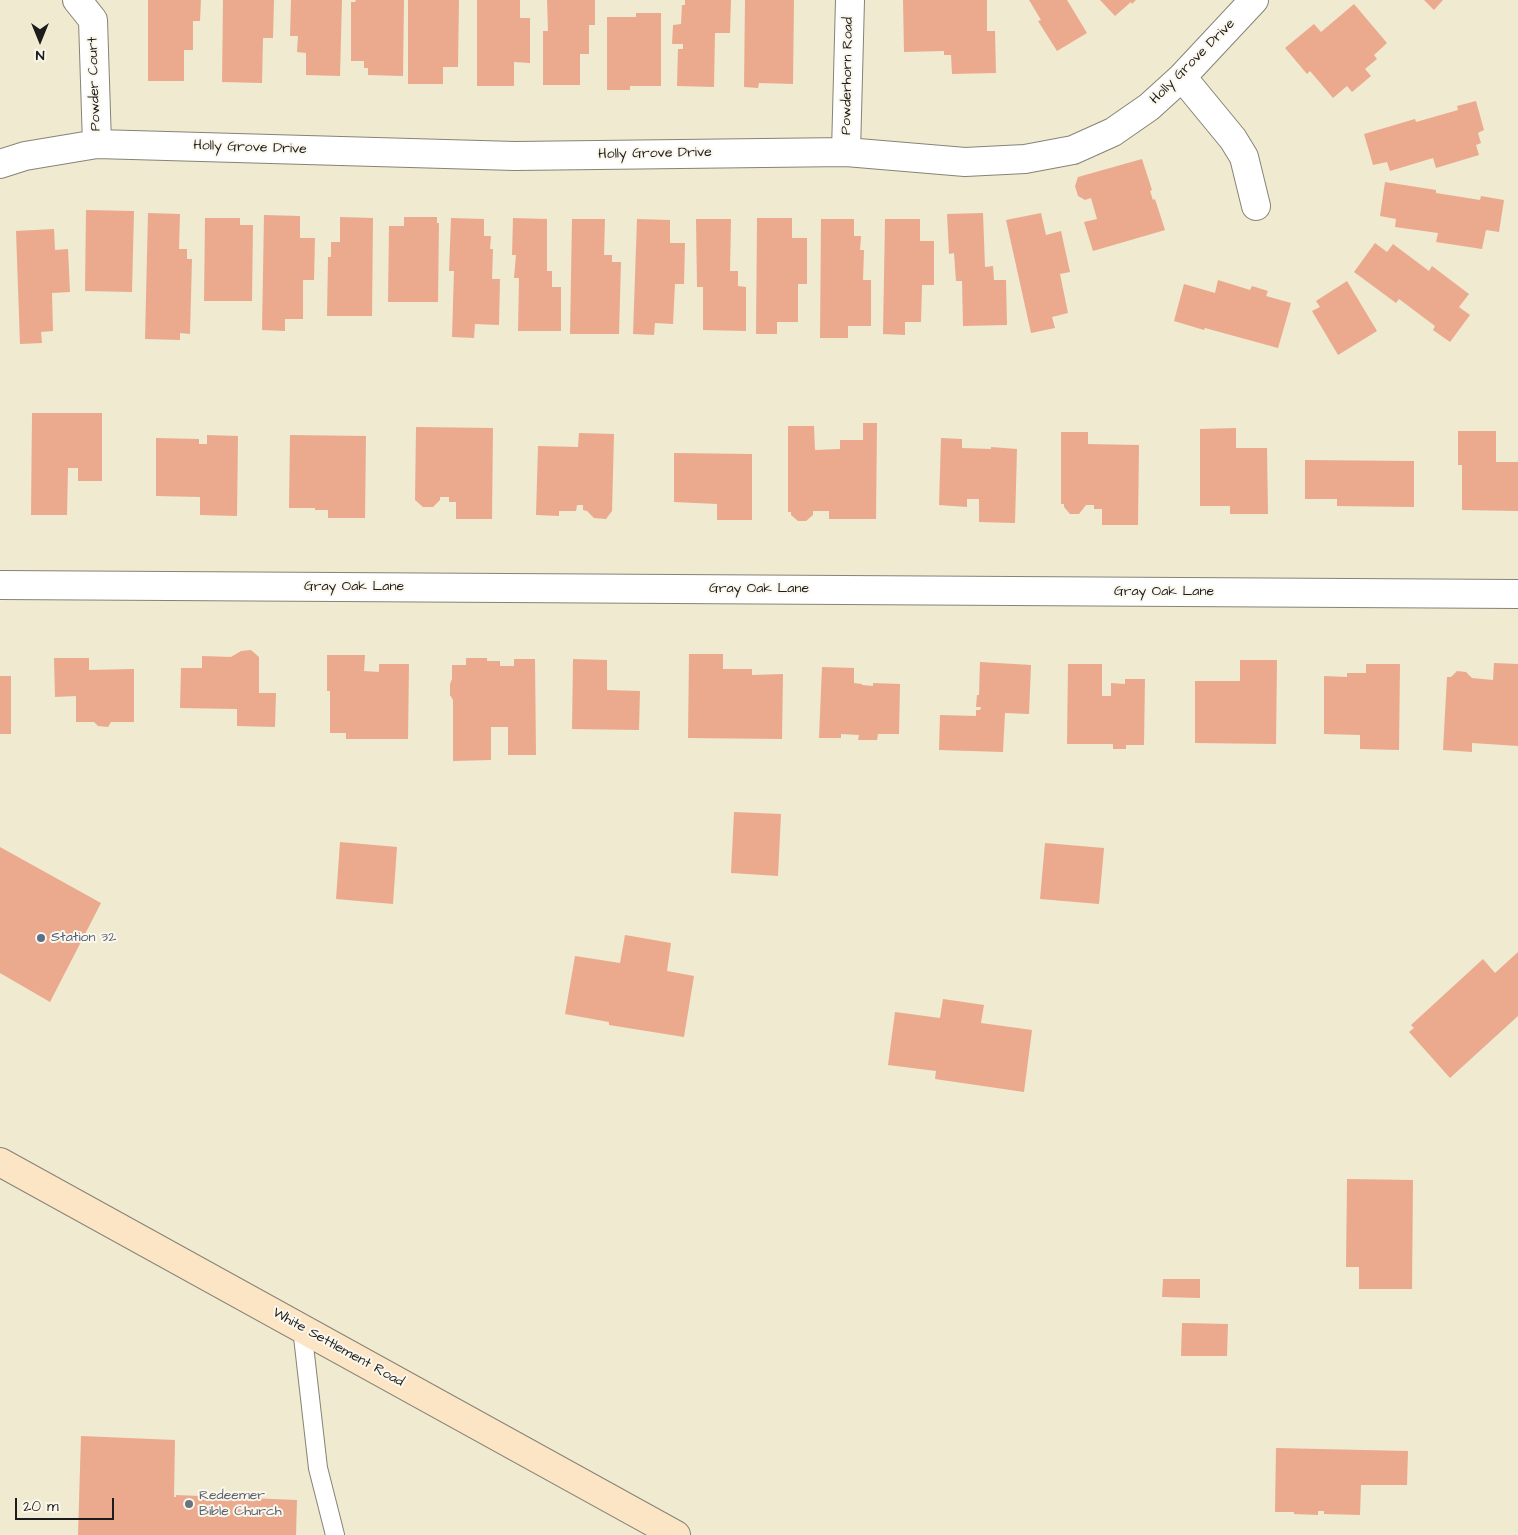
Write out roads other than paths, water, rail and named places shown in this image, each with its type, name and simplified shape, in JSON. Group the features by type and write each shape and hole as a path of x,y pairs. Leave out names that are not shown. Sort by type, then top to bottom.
{"main road":[{"name":"White Settlement Road","path":"0,1162 676,1535"}],"street":[{"name":"Powder Court","path":"77,0 94,20 97,144"},
{"name":"Powderhorn Road","path":"846,152 850,0"},
{"name":"Holly Grove Drive","path":"0,164 25,156 97,144 515,156 846,152 965,162 1025,159 1073,150 1112,132 1149,106 1182,76 1254,0"},
{"path":"1182,76 1233,139 1244,157 1256,206"},
{"name":"Gray Oak Lane","path":"0,585 1518,594"}],"lane":[{"path":"302,1328 318,1468 335,1535"}],"place":[{"name":"Station 32","path":"41,938"},
{"name":"Redeemer Bible Church","path":"189,1504"}]}
